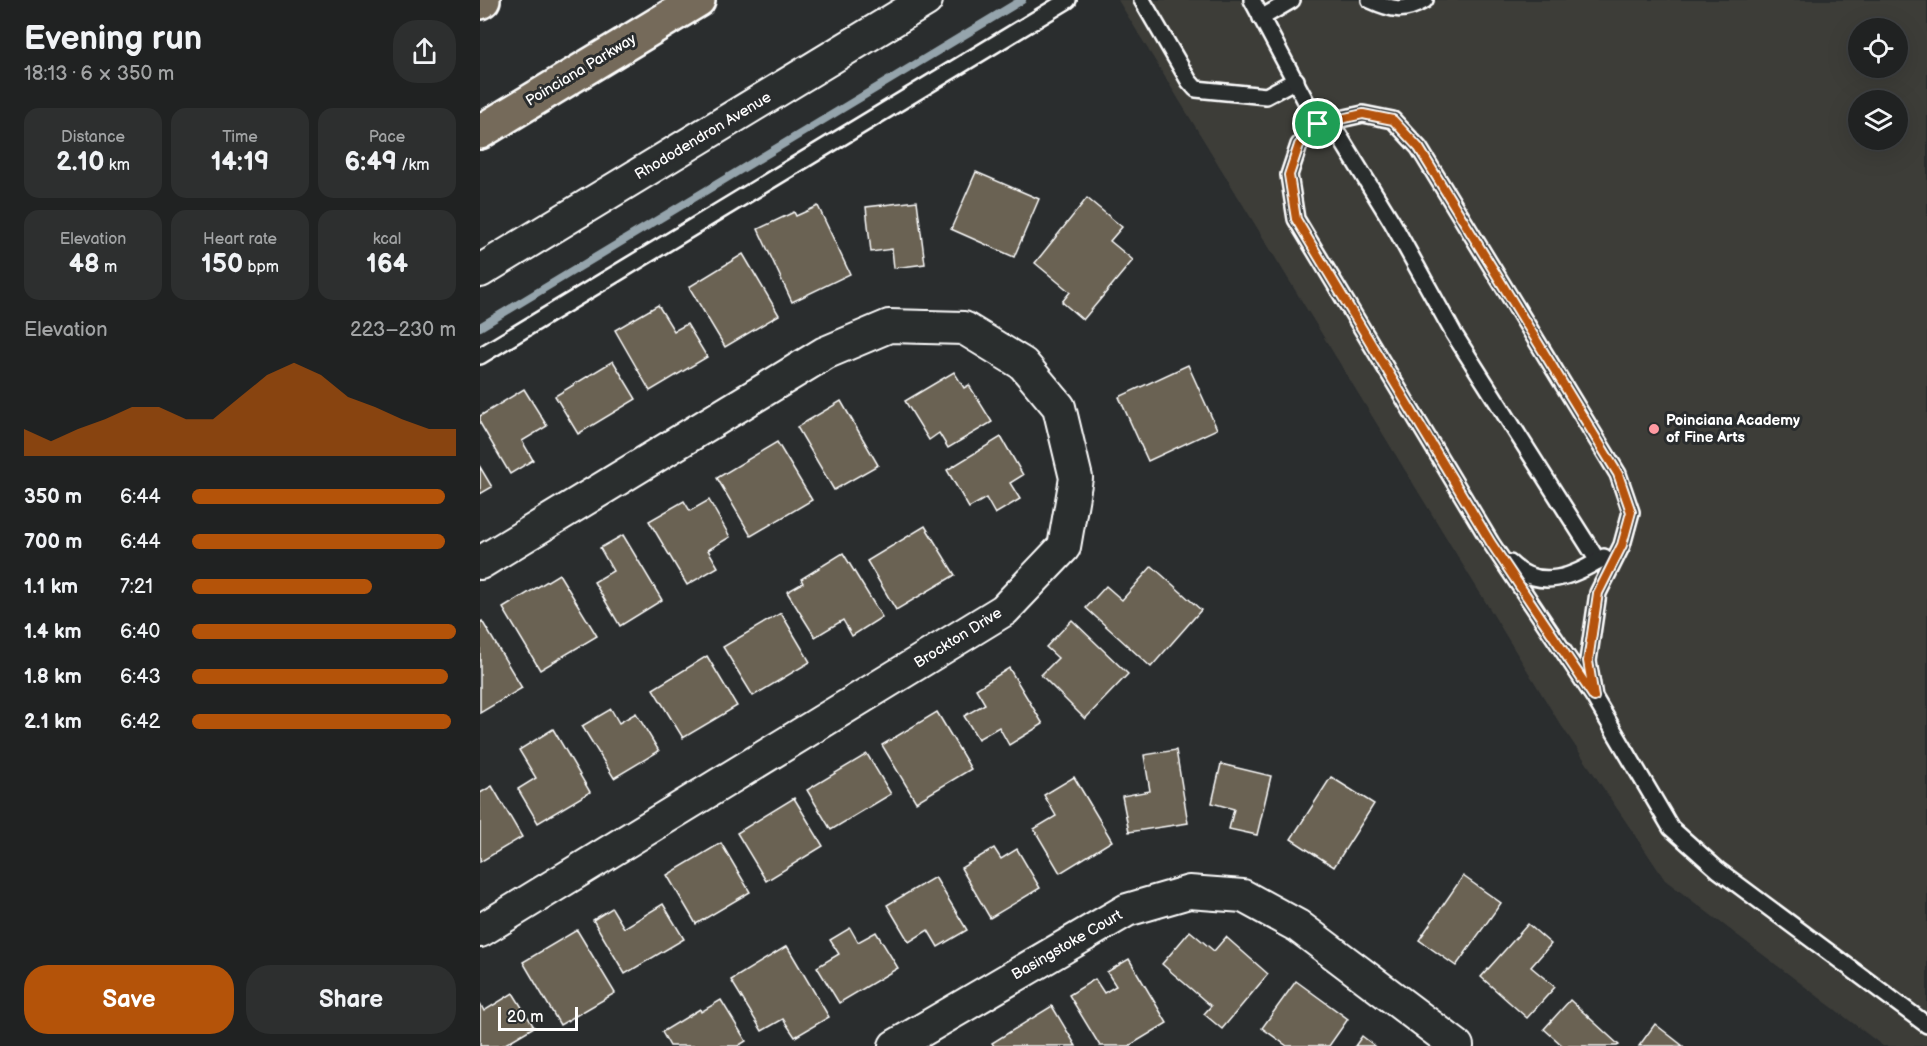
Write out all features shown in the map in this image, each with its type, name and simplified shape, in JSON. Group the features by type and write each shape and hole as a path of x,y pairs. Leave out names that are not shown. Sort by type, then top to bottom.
{"highway":[{"name":"Poinciana Parkway","path":"480,132 692,3"}],"street":[{"name":"Rhododendron Avenue","path":"480,271 926,0"},
{"name":"Brockton Drive","path":"480,563 825,353 890,326 964,328 1023,364 1059,407 1076,478 1064,547 1004,610 480,931"},
{"name":"Basingstoke Court","path":"895,1046 1127,910 1189,892 1243,896 1299,926 1457,1046"}],"lane":[{"path":"480,356 1068,0"},
{"path":"1143,0 1189,81 1196,89 1266,96 1296,80"},
{"path":"1252,0 1296,80 1392,222 1454,334 1598,561"},
{"path":"1262,18 1292,0"},
{"path":"1370,0 1388,8 1410,9 1425,0"},
{"path":"1594,697 1588,661 1598,593 1622,545 1631,512 1618,474 1419,148 1393,120 1363,114 1324,122 1299,145 1289,175 1296,219 1491,543 1594,697 1671,828 1718,870 1927,1025"},
{"path":"1491,543 1521,574 1554,580 1598,561 1622,545"}],"shaded area":[{"name":"Poinciana Academy of Fine Arts","path":"1118,0 1927,0 1927,1046 1883,1046 1665,880 1557,719"}],"building":[{"path":"976,172 1039,199 1014,257 951,229"},
{"path":"1087,198 1122,227 1110,241 1133,260 1083,320 1062,302 1070,292 1035,263"},
{"path":"917,201 925,264 894,268 892,249 871,252 866,207"},
{"path":"818,206 850,274 792,302 758,229 794,212 796,216"},
{"path":"743,254 779,315 725,347 689,287"},
{"path":"658,305 674,331 687,324 707,357 650,391 615,330"},
{"path":"613,361 636,399 578,434 555,396"},
{"path":"1188,365 1217,429 1148,461 1119,397"},
{"path":"954,372 964,388 969,385 992,422 948,448 939,433 929,440 905,401"},
{"path":"524,389 547,426 522,441 533,460 510,474 480,423 480,416"},
{"path":"841,401 878,465 834,490 797,427"},
{"path":"1001,437 1023,475 1010,483 1020,499 995,514 986,498 969,508 947,470"},
{"path":"777,442 812,500 751,536 717,478"},
{"path":"480,467 492,487 480,494"},
{"path":"709,500 730,537 708,550 718,567 687,585 649,521 684,501 690,511"},
{"path":"925,526 955,575 896,610 867,561"},
{"path":"623,535 662,600 620,626 594,582 613,571 600,548"},
{"path":"843,553 882,617 852,636 843,620 815,637 787,592 803,583 801,579"},
{"path":"1152,566 1201,610 1151,667 1086,608 1106,586 1122,600"},
{"path":"559,574 597,636 540,670 503,608"},
{"path":"781,613 810,662 753,696 723,647"},
{"path":"1072,620 1128,674 1085,719 1041,675 1058,658 1046,647"},
{"path":"482,621 522,688 480,713 480,623"},
{"path":"707,656 737,706 683,738 653,689"},
{"path":"1009,668 1043,724 1009,745 999,727 978,739 964,716 985,704 976,689"},
{"path":"611,709 619,723 636,713 659,751 614,778 582,726"},
{"path":"937,712 971,769 916,802 882,745"},
{"path":"553,729 590,792 538,823 518,789 536,778 519,750"},
{"path":"1176,750 1188,823 1129,832 1122,796 1150,791 1144,755"},
{"path":"867,754 891,794 831,830 807,790"},
{"path":"1221,764 1271,776 1257,835 1229,829 1234,809 1212,803"},
{"path":"1074,777 1112,841 1060,873 1034,829 1056,816 1044,795"},
{"path":"1331,777 1374,804 1334,867 1291,839"},
{"path":"492,786 522,837 480,862 480,793"},
{"path":"794,798 823,846 766,881 737,833"},
{"path":"721,843 750,892 696,924 667,875"},
{"path":"994,848 1001,859 1017,849 1040,888 990,918 961,868"},
{"path":"1463,876 1501,903 1456,966 1419,940"},
{"path":"935,877 967,930 938,947 928,930 909,942 887,905"},
{"path":"663,904 684,939 625,974 593,920 612,908 624,928"},
{"path":"1528,924 1551,944 1531,967 1555,987 1527,1018 1481,977"},
{"path":"850,928 858,942 876,932 898,968 839,1003 817,967 839,954 830,940"},
{"path":"577,930 615,993 560,1025 523,962"},
{"path":"1190,931 1214,951 1226,937 1268,974 1222,1029 1204,1014 1211,1006 1162,964"},
{"path":"787,946 829,1017 795,1037 783,1019 762,1031 731,980"},
{"path":"1129,959 1167,1023 1129,1046 1100,1046 1069,995 1095,979 1104,993 1116,986 1107,972"},
{"path":"1296,981 1348,1019 1329,1046 1287,1046 1262,1028"},
{"path":"513,993 534,1027 502,1046 480,1046 480,1003 484,1011"},
{"path":"721,1000 746,1041 738,1046 670,1046 662,1032 700,1009 701,1012"},
{"path":"1570,1000 1619,1045 1563,1046 1544,1029"},
{"path":"1052,1006 1076,1046 994,1046 992,1043"},
{"path":"1655,1024 1683,1046 1639,1046"},
{"path":"1362,1036 1375,1046 1355,1046"}],"waterway":[{"path":"480,327 1022,0"}],"place":[{"name":"Poinciana Academy of Fine Arts","path":"1654,429"}],"route":[{"path":"1363,114 1393,120 1419,148 1618,474 1631,512 1622,545 1598,593 1588,661 1594,697 1491,543 1296,219 1289,175 1299,145 1318,124 1363,114"}]}
